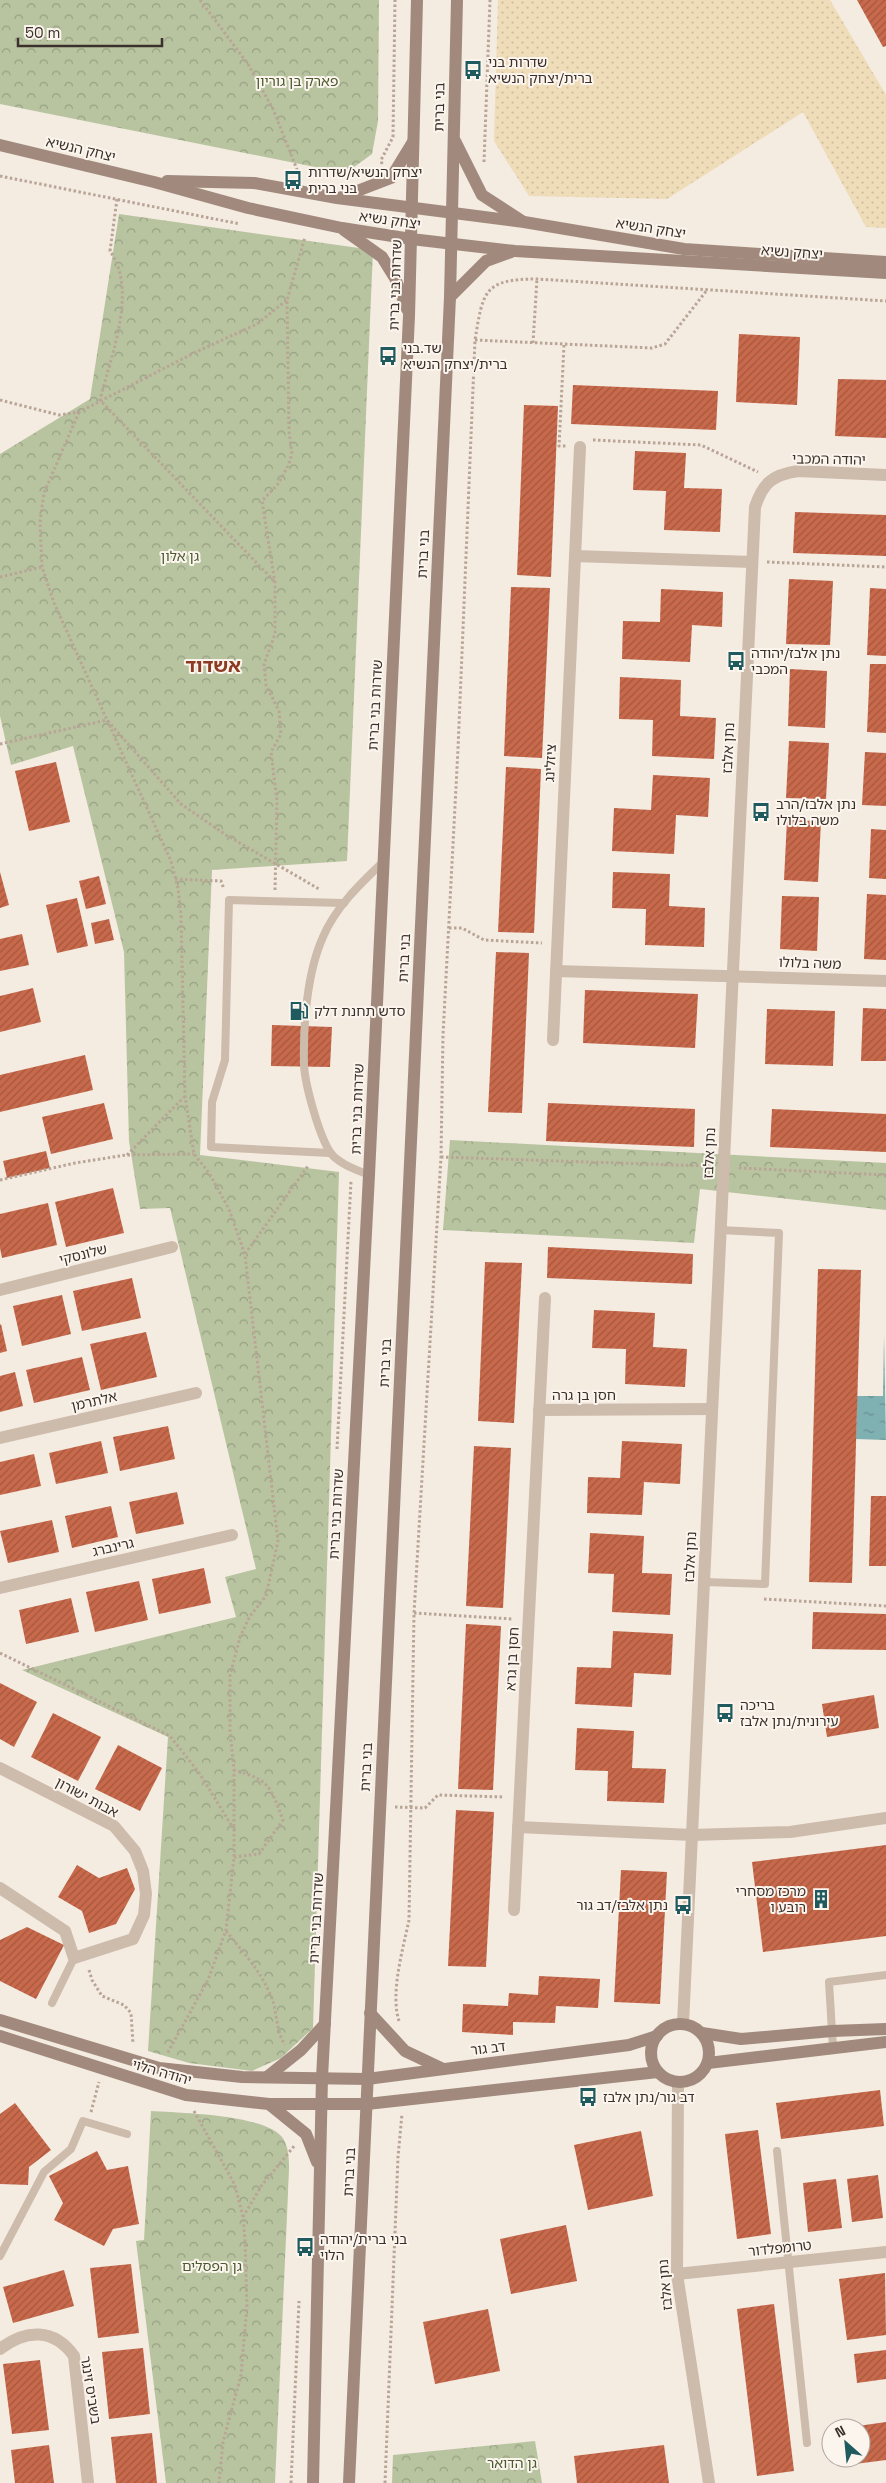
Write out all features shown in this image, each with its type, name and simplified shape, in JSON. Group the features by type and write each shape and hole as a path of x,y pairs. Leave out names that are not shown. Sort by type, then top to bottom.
{"main road":[{"name":"בני ברית","path":"413,142 417,0"},
{"name":"בני ברית","path":"453,215 457,0"},
{"path":"454,138 482,195 524,222"},
{"path":"337,198 391,178 413,142"},
{"name":"שדרות בני ברית","path":"322,2078 369,1175 382,863 409,316 413,142"},
{"name":"יצחק הנשיא","path":"0,146 154,182"},
{"name":"יצחק נשיא","path":"154,182 207,181 254,183 412,209"},
{"name":"יצחק נשיא","path":"154,182 248,208 326,225 452,244 515,251 886,272"},
{"name":"יצחק הנשיא","path":"412,209 524,222 684,249 886,262"},
{"path":"452,244 453,215"},
{"path":"342,228 382,257 395,278 409,316"},
{"name":"בני ברית","path":"349,2483 452,244"},
{"path":"450,297 486,261 515,251"},
{"path":"370,2013 405,2051 443,2069"},
{"name":"יהודה הלוי","path":"0,2020 159,2068 242,2077 322,2078"},
{"path":"267,2077 293,2058 325,2024"},
{"path":"702,2033 709,2050 708,2062 702,2072 694,2078 678,2082 667,2079 658,2072 651,2054 657,2036 668,2026 683,2024 693,2026 702,2033 741,2039 832,2030 886,2029"},
{"name":"יהודה הלוי","path":"0,2036 186,2095 269,2104 322,2105"},
{"name":"דב גור","path":"322,2078 367,2079 629,2045 657,2036"},
{"path":"708,2062 886,2042"},
{"path":"322,2105 367,2104 658,2072"},
{"name":"בני ברית","path":"313,2483 322,2078"},
{"path":"269,2104 306,2134 320,2174"}],"street":[{"name":"ציזלינג","path":"553,1040 580,447"},
{"name":"יהודה המכבי","path":"773,479 784,473 798,471 886,475"},
{"name":"נתן אלבז","path":"683,2024 755,507 761,490 773,479"},
{"path":"575,556 752,562"},
{"path":"556,971 733,975"},
{"name":"משה בלולו","path":"733,975 886,981"},
{"name":"שלונסקי","path":"0,1290 172,1248"},
{"name":"חסן בן גרה","path":"545,1298 539,1410 712,1409"},
{"name":"אלתרמן","path":"0,1438 196,1393"},
{"name":"חסן בן גרא","path":"514,1910 539,1410"},
{"name":"גרינברג","path":"0,1588 232,1535"},
{"name":"אבות ישורון","path":"0,1768 114,1826 135,1851 142,1870 146,1894 144,1915 133,1939 79,1956"},
{"path":"518,1827 692,1835 790,1832 886,1818"},
{"path":"0,1888 65,1931 79,1956"},
{"name":"נתן אלבז","path":"678,2082 676,2274 709,2483"},
{"name":"טרומפלדור","path":"676,2274 886,2252"},
{"name":"בשביס זינגר","path":"0,2349 26,2336 44,2335 55,2337 65,2344 74,2356 88,2483"}],"lane":[{"path":"369,1175 352,1168 330,1153 315,1117 304,1067 305,1026 313,968 323,936 344,903 382,863"},
{"path":"330,1153 211,1147 212,1102 225,1060 229,900 344,903"},
{"path":"704,1582 765,1584 779,1233 720,1230"},
{"path":"52,2004 79,1956"},
{"path":"833,2048 829,1982 886,1975"},
{"path":"0,2256 44,2172 71,2149 83,2121 128,2134"},
{"path":"777,2151 807,2443"}],"path":[{"path":"200,0 248,64 273,108 306,191"},
{"path":"391,178 384,169 381,160 393,137 396,0"},
{"path":"391,178 386,156 397,137 400,0"},
{"path":"484,165 490,0"},
{"path":"0,176 249,226"},
{"path":"100,400 122,310 123,283 117,261 110,250 118,199"},
{"path":"296,235 305,237 326,225"},
{"path":"275,901 277,801 271,752 281,734 279,711 266,685 264,664 275,634 275,583 262,501 278,484 292,454 289,431 287,300 305,237"},
{"path":"533,343 538,279"},
{"path":"401,2026 396,2011 400,1964 409,1920 414,1613 441,1157 449,928 475,340 482,300 490,289 503,282 538,279 886,301"},
{"path":"475,340 639,349 665,344 707,290"},
{"path":"0,400 59,415 79,412 257,324 287,300"},
{"path":"564,345 559,446 580,447 580,439 701,445 773,479"},
{"path":"100,400 275,583"},
{"path":"79,412 44,494 40,522 42,567 54,603 171,861 176,879 181,916 184,1096 194,1154 209,1173 229,1209 245,1255 278,1541 266,1596 250,1616 240,1637 230,1676 230,1730 234,1770 234,1857 226,1930 208,1980 159,2068"},
{"path":"752,562 886,568"},
{"path":"0,577 42,567"},
{"path":"0,744 107,720"},
{"path":"107,720 181,804 226,835 344,903"},
{"path":"176,879 220,881 229,900"},
{"path":"449,928 462,928 484,940 557,944"},
{"path":"126,1155 184,1096"},
{"path":"0,1180 75,1163 126,1155 194,1154 211,1147"},
{"path":"245,1255 317,1153"},
{"path":"441,1157 886,1175"},
{"path":"761,1599 886,1606"},
{"path":"414,1613 529,1620"},
{"path":"0,1653 170,1736 200,1774 234,1829"},
{"path":"234,1770 256,1776 272,1790 283,1820 259,1854 234,1857"},
{"path":"411,1807 425,1808 438,1795 520,1798"},
{"path":"226,1930 258,1970 271,1995 282,2042 293,2058"},
{"path":"79,1956 102,1996 124,2005 131,2013 134,2040 128,2059"},
{"path":"186,2095 225,2164 239,2197 243,2218 247,2298 241,2375 223,2442 219,2483"},
{"path":"94,2102 95,2096"},
{"path":"385,2483 398,2157 404,2100"},
{"path":"243,2218 262,2185 297,2142 299,2150"},
{"path":"291,2483 300,2296"}],"sand":[{"path":"498,0 830,0 886,95 886,228 866,227 803,112 667,199 529,196 494,141"}],"green space":[{"name":"פארק בן גוריון","path":"0,0 379,0 378,121 372,154 350,170 320,168 0,104"},
{"name":"גן אלון","path":"119,214 373,250 347,861 212,870 200,1155 339,1172 313,2028 281,2058 252,2071 189,2063 148,2051 168,1737 22,1670 236,1617 225,1577 256,1569 170,1208 140,1209 129,1141 124,952 73,746 11,765 0,716 0,454 90,399"},
{"path":"450,1140 886,1163 886,1210 700,1189 694,1243 443,1230"},
{"name":"גן הפסלים","path":"151,2111 202,2114 243,2120 261,2125 275,2131 284,2140 288,2152 289,2173 275,2483 166,2483 136,2241 144,2240"},
{"name":"גן הדואר","path":"535,2441 542,2483 392,2483 393,2455"}],"water":[{"path":"884,1335 886,1440 856,1439 857,1396 883,1396"}],"building":[{"path":"857,0 886,0 886,46 883,47"},
{"path":"739,334 800,337 797,405 736,402"},
{"path":"838,379 886,380 886,438 835,436"},
{"path":"573,385 718,391 716,430 571,424"},
{"path":"524,405 558,406 551,577 517,575"},
{"path":"635,451 686,453 684,488 722,489 720,532 664,530 666,491 633,490"},
{"path":"795,512 886,515 886,556 793,553"},
{"path":"789,579 833,581 830,645 786,644"},
{"path":"511,587 550,588 542,758 504,756"},
{"path":"870,588 886,589 886,656 867,655"},
{"path":"661,589 723,592 722,627 692,625 690,662 622,659 623,621 660,622"},
{"path":"870,664 886,664 886,733 867,732"},
{"path":"790,669 827,671 825,728 788,726"},
{"path":"620,677 681,680 680,716 716,718 714,759 652,756 653,720 619,719"},
{"path":"789,741 829,743 826,799 786,798"},
{"path":"865,752 886,753 886,806 862,805"},
{"path":"56,762 70,822 29,831 15,771"},
{"path":"506,767 541,769 534,933 498,932"},
{"path":"653,775 710,778 708,817 676,815 674,854 612,851 614,808 651,810"},
{"path":"787,820 821,821 818,882 784,880"},
{"path":"871,829 886,830 886,879 869,878"},
{"path":"0,872 9,905 0,908"},
{"path":"613,872 670,874 669,906 705,908 704,947 645,945 646,909 612,908"},
{"path":"99,876 106,904 86,909 79,881"},
{"path":"867,894 886,895 886,960 864,959"},
{"path":"782,896 819,897 817,951 780,949"},
{"path":"77,898 88,946 57,953 46,905"},
{"path":"109,919 114,940 95,944 91,923"},
{"path":"22,934 29,965 0,971 0,939"},
{"path":"496,952 529,953 522,1113 488,1112"},
{"path":"33,988 41,1022 0,1032 0,996"},
{"path":"585,990 698,994 695,1048 583,1043"},
{"path":"863,1008 886,1009 886,1061 861,1061"},
{"path":"767,1009 835,1011 833,1066 765,1064"},
{"path":"272,1025 332,1027 330,1067 271,1066"},
{"path":"85,1055 93,1090 0,1112 0,1075"},
{"path":"104,1103 113,1139 51,1154 42,1117"},
{"path":"548,1103 695,1109 694,1147 546,1141"},
{"path":"772,1109 886,1114 886,1152 770,1147"},
{"path":"46,1151 50,1168 7,1178 3,1161"},
{"path":"113,1188 124,1233 66,1247 55,1202"},
{"path":"48,1203 57,1245 2,1258 0,1248 0,1214"},
{"path":"548,1247 693,1254 692,1284 547,1278"},
{"path":"485,1262 522,1263 514,1423 478,1421"},
{"path":"818,1269 861,1270 852,1583 809,1582"},
{"path":"132,1278 141,1318 82,1331 73,1291"},
{"path":"62,1295 71,1334 22,1346 13,1306"},
{"path":"594,1310 655,1313 653,1347 687,1349 685,1387 625,1384 626,1349 592,1348"},
{"path":"0,1325 7,1351 0,1353"},
{"path":"146,1332 157,1377 101,1390 90,1344"},
{"path":"82,1357 90,1390 34,1403 26,1370"},
{"path":"15,1372 23,1406 0,1412 0,1376"},
{"path":"168,1426 175,1459 120,1471 113,1437"},
{"path":"101,1441 108,1473 56,1484 49,1453"},
{"path":"622,1441 682,1444 680,1484 644,1482 642,1515 587,1513 588,1477 620,1478"},
{"path":"474,1446 511,1448 503,1608 466,1606"},
{"path":"34,1454 41,1486 0,1495 0,1462"},
{"path":"177,1492 184,1524 136,1534 129,1502"},
{"path":"871,1496 886,1496 886,1566 869,1566"},
{"path":"111,1506 118,1537 72,1548 65,1516"},
{"path":"52,1520 59,1552 8,1563 0,1531"},
{"path":"590,1533 644,1536 642,1573 672,1574 670,1615 612,1612 614,1574 588,1573"},
{"path":"204,1568 211,1603 159,1614 152,1579"},
{"path":"139,1581 148,1620 95,1632 86,1592"},
{"path":"71,1598 79,1632 26,1644 19,1610"},
{"path":"813,1612 886,1614 886,1650 812,1649"},
{"path":"466,1624 501,1626 493,1790 458,1789"},
{"path":"613,1631 673,1634 671,1675 634,1673 632,1707 575,1704 577,1667 611,1668"},
{"path":"0,1683 37,1702 14,1747 0,1739"},
{"path":"874,1695 879,1728 827,1737 822,1704"},
{"path":"53,1713 101,1737 78,1781 31,1757"},
{"path":"577,1728 634,1731 632,1768 666,1769 664,1803 607,1801 608,1771 575,1770"},
{"path":"118,1745 162,1768 140,1811 95,1789"},
{"path":"456,1810 494,1812 486,1967 448,1966"},
{"name":"מרכז מסחרי רובע ו","path":"886,1845 886,1936 763,1952 752,1862"},
{"path":"77,1865 99,1878 127,1868 135,1889 116,1924 89,1933 82,1911 58,1897"},
{"path":"621,1870 667,1872 660,2004 614,2002"},
{"path":"27,1927 64,1945 36,1999 0,1981 0,1940"},
{"path":"539,1976 600,1979 598,2008 556,2006 555,2023 513,2022 513,2035 462,2032 463,2004 508,2006 509,1993 538,1995"},
{"path":"880,2090 884,2126 781,2139 776,2103"},
{"path":"15,2103 51,2150 29,2167 28,2185 0,2184 0,2114"},
{"path":"758,2130 771,2234 737,2239 725,2134"},
{"path":"641,2131 653,2196 588,2210 574,2145"},
{"path":"97,2151 107,2170 128,2166 139,2224 113,2229 104,2246 54,2220 63,2203 49,2176"},
{"path":"878,2175 883,2218 852,2222 847,2179"},
{"path":"836,2179 842,2228 808,2232 803,2183"},
{"path":"566,2225 577,2281 511,2294 500,2239"},
{"path":"131,2264 139,2333 98,2338 90,2268"},
{"path":"64,2270 74,2306 13,2323 3,2287"},
{"path":"885,2273 886,2335 847,2340 839,2279"},
{"path":"774,2304 794,2471 757,2476 737,2309"},
{"path":"488,2309 500,2371 435,2384 423,2322"},
{"path":"143,2348 150,2414 109,2419 102,2352"},
{"path":"886,2350 886,2379 857,2383 854,2354"},
{"path":"40,2360 49,2430 12,2434 3,2364"},
{"path":"886,2422 886,2460 871,2462 871,2424"},
{"path":"152,2433 157,2483 116,2483 111,2437"},
{"path":"49,2445 54,2483 15,2483 11,2450"},
{"path":"664,2445 669,2483 577,2483 574,2456"}],"place":[{"name":"שדרות בני ברית/יצחק הנשיא","path":"473,70"},
{"name":"יצחק הנשיא/שדרות בני ברית","path":"293,180"},
{"name":"שד.בני ברית/יצחק הנשיא","path":"388,356"},
{"name":"נתן אלבז/יהודה המכבי","path":"736,661"},
{"name":"נתן אלבז/הרב משה בלולו","path":"761,812"},
{"name":"סדש תחנת דלק","path":"299,1011"},
{"name":"בריכה עירונית/נתן אלבז","path":"725,1713"},
{"name":"מרכז מסחרי רובע ו","path":"821,1899"},
{"name":"נתן אלבז/דב גור","path":"683,1905"},
{"name":"דב גור/נתן אלבז","path":"588,2097"},
{"name":"בני ברית/יהודה הלוי","path":"305,2247"}],"district":[{"name":"אשדוד","path":"213,665"}]}
